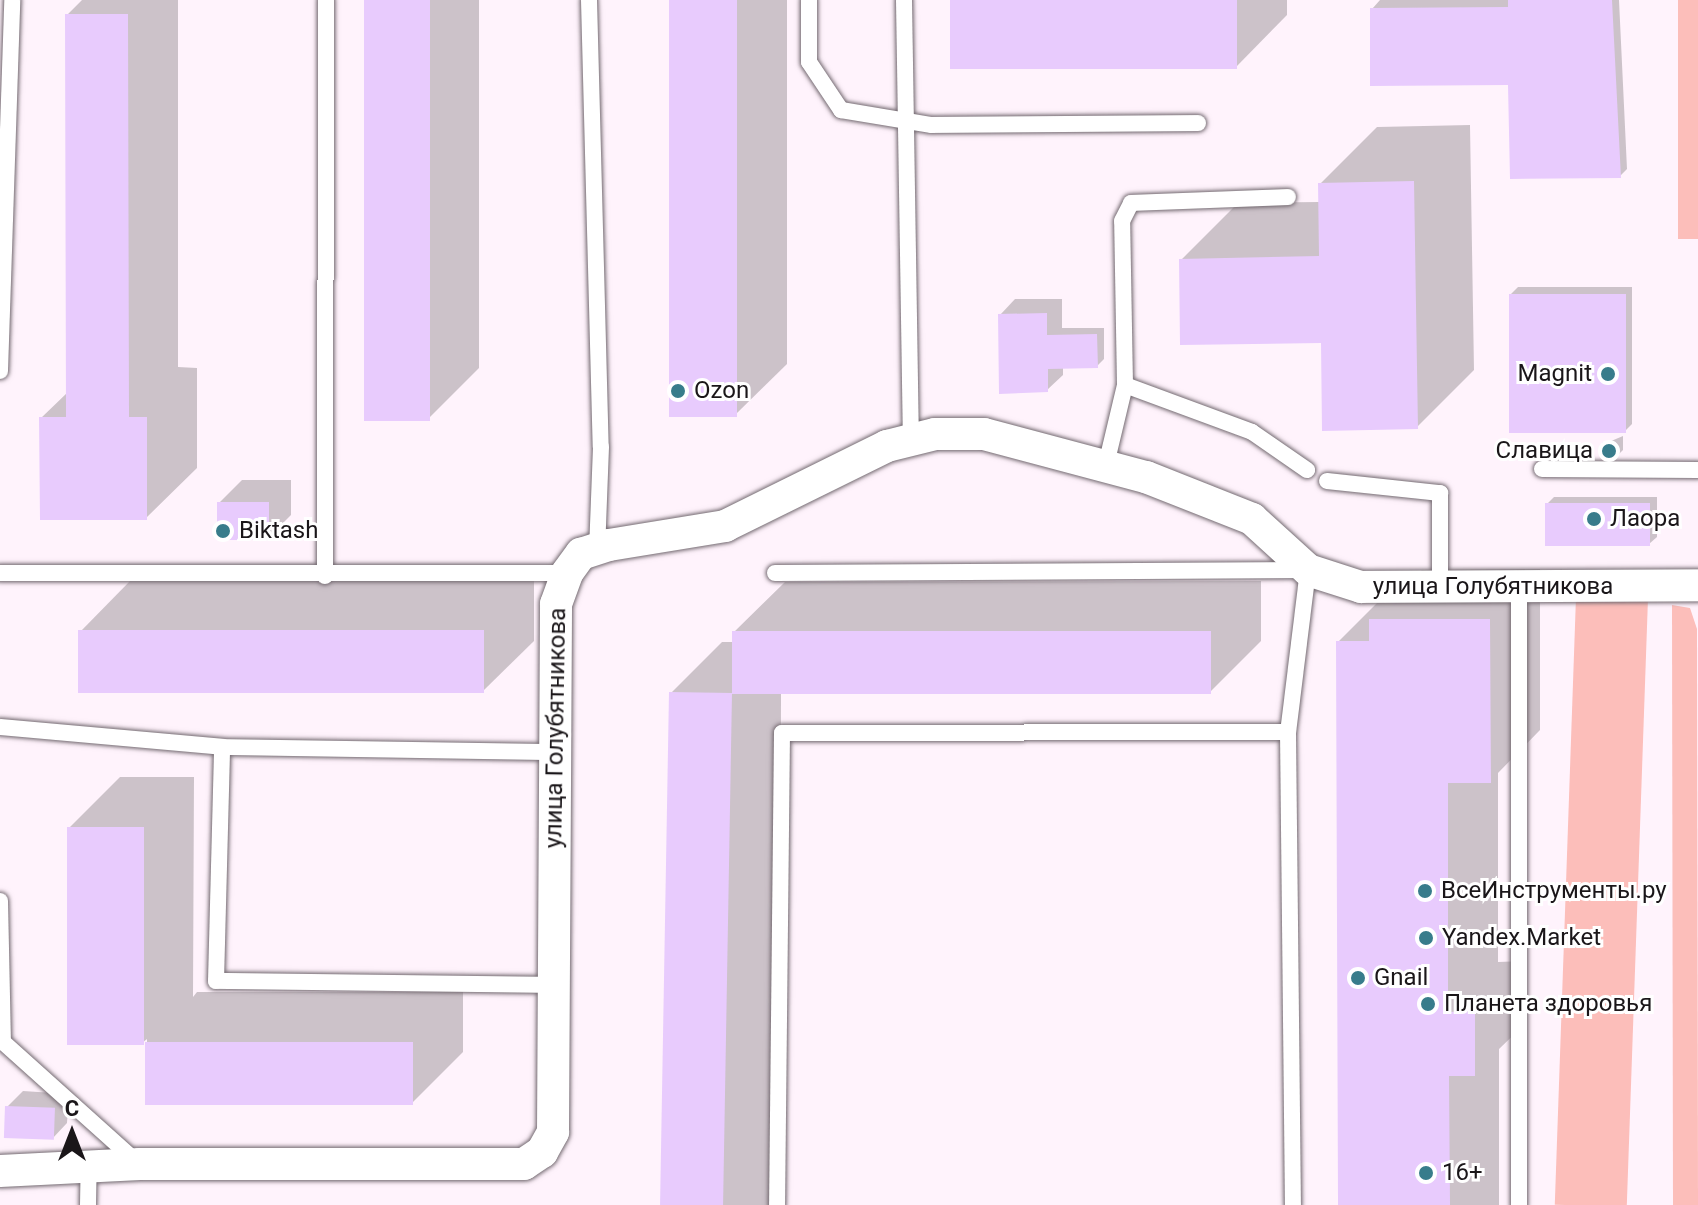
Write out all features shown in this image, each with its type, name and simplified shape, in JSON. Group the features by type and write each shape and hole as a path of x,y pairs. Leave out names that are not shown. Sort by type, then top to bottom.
{"street":[{"name":"улица Голубятникова","path":"0,1171 140,1164 524,1164 542,1152 553,1132 556,604 567,573 581,554 725,526 887,446 911,440 984,434 1105,469 1146,477 1252,519 1308,570 1361,587 1440,584 1698,585"}],"lane":[{"path":"0,371 12,0"},
{"path":"325,576 326,0"},
{"path":"589,0 601,447 597,550"},
{"path":"809,0 809,62 841,110 932,125 1198,123"},
{"path":"904,0 911,440"},
{"path":"1105,469 1125,385 1122,221 1131,203 1288,197"},
{"path":"1125,385 1252,432 1307,470"},
{"path":"1542,469 1698,470"},
{"path":"1327,481 1440,493 1440,584"},
{"path":"775,573 1308,570 1288,732 1293,1205"},
{"path":"0,573 325,576 567,573"},
{"path":"1519,584 1519,1205"},
{"path":"0,727 222,747 554,752"},
{"path":"777,1205 782,733 1288,732"},
{"path":"222,747 216,981 552,985"},
{"path":"0,901 3,1042 140,1164"},
{"path":"88,1205 89,1166"}],"shaded area":[{"path":"1678,0 1698,0 1698,239 1678,239"},
{"path":"1576,597 1648,600 1627,1205 1555,1205"},
{"path":"1672,605 1690,608 1697,629 1698,1205 1673,1205"}],"building":[{"path":"364,0 430,0 430,421 364,421"},
{"path":"669,0 737,0 737,417 669,417"},
{"path":"950,0 1237,0 1237,69 950,69"},
{"path":"1508,0 1612,0 1621,178 1510,179 1508,85 1370,86 1370,8 1508,7"},
{"path":"65,14 128,14 129,417 147,417 147,520 40,520 39,417 66,417"},
{"path":"1414,181 1418,429 1322,431 1321,343 1180,345 1179,259 1319,256 1318,183"},
{"path":"1509,294 1626,294 1626,433 1509,433"},
{"path":"1047,313 1047,335 1097,334 1098,368 1048,369 1048,392 999,394 998,314"},
{"name":"Славица","path":"1602,442 1616,442 1616,459 1602,459"},
{"path":"217,502 269,502 269,540 217,540"},
{"path":"1545,503 1650,503 1650,546 1545,546"},
{"path":"1369,619 1490,619 1491,783 1448,783 1448,1012 1475,1011 1475,1076 1449,1076 1450,1205 1338,1205 1336,641 1369,641"},
{"path":"78,630 484,630 484,693 78,693"},
{"path":"732,631 1211,631 1211,694 732,694"},
{"path":"669,692 732,693 723,1205 660,1205"},
{"path":"67,827 144,827 144,1045 67,1045"},
{"path":"145,1042 413,1042 413,1105 145,1105"},
{"path":"5,1106 55,1108 54,1140 4,1138"}],"place":[{"name":"Magnit","path":"1608,374"},
{"name":"Ozon","path":"678,391"},
{"name":"Славица","path":"1609,451"},
{"name":"Лаора","path":"1594,519"},
{"name":"Biktash","path":"223,531"},
{"name":"ВсеИнструменты.ру","path":"1425,891"},
{"name":"Yandex.Market","path":"1426,938"},
{"name":"Gnail","path":"1358,978"},
{"name":"Планета здоровья","path":"1428,1004"},
{"name":"16+","path":"1426,1173"}]}
